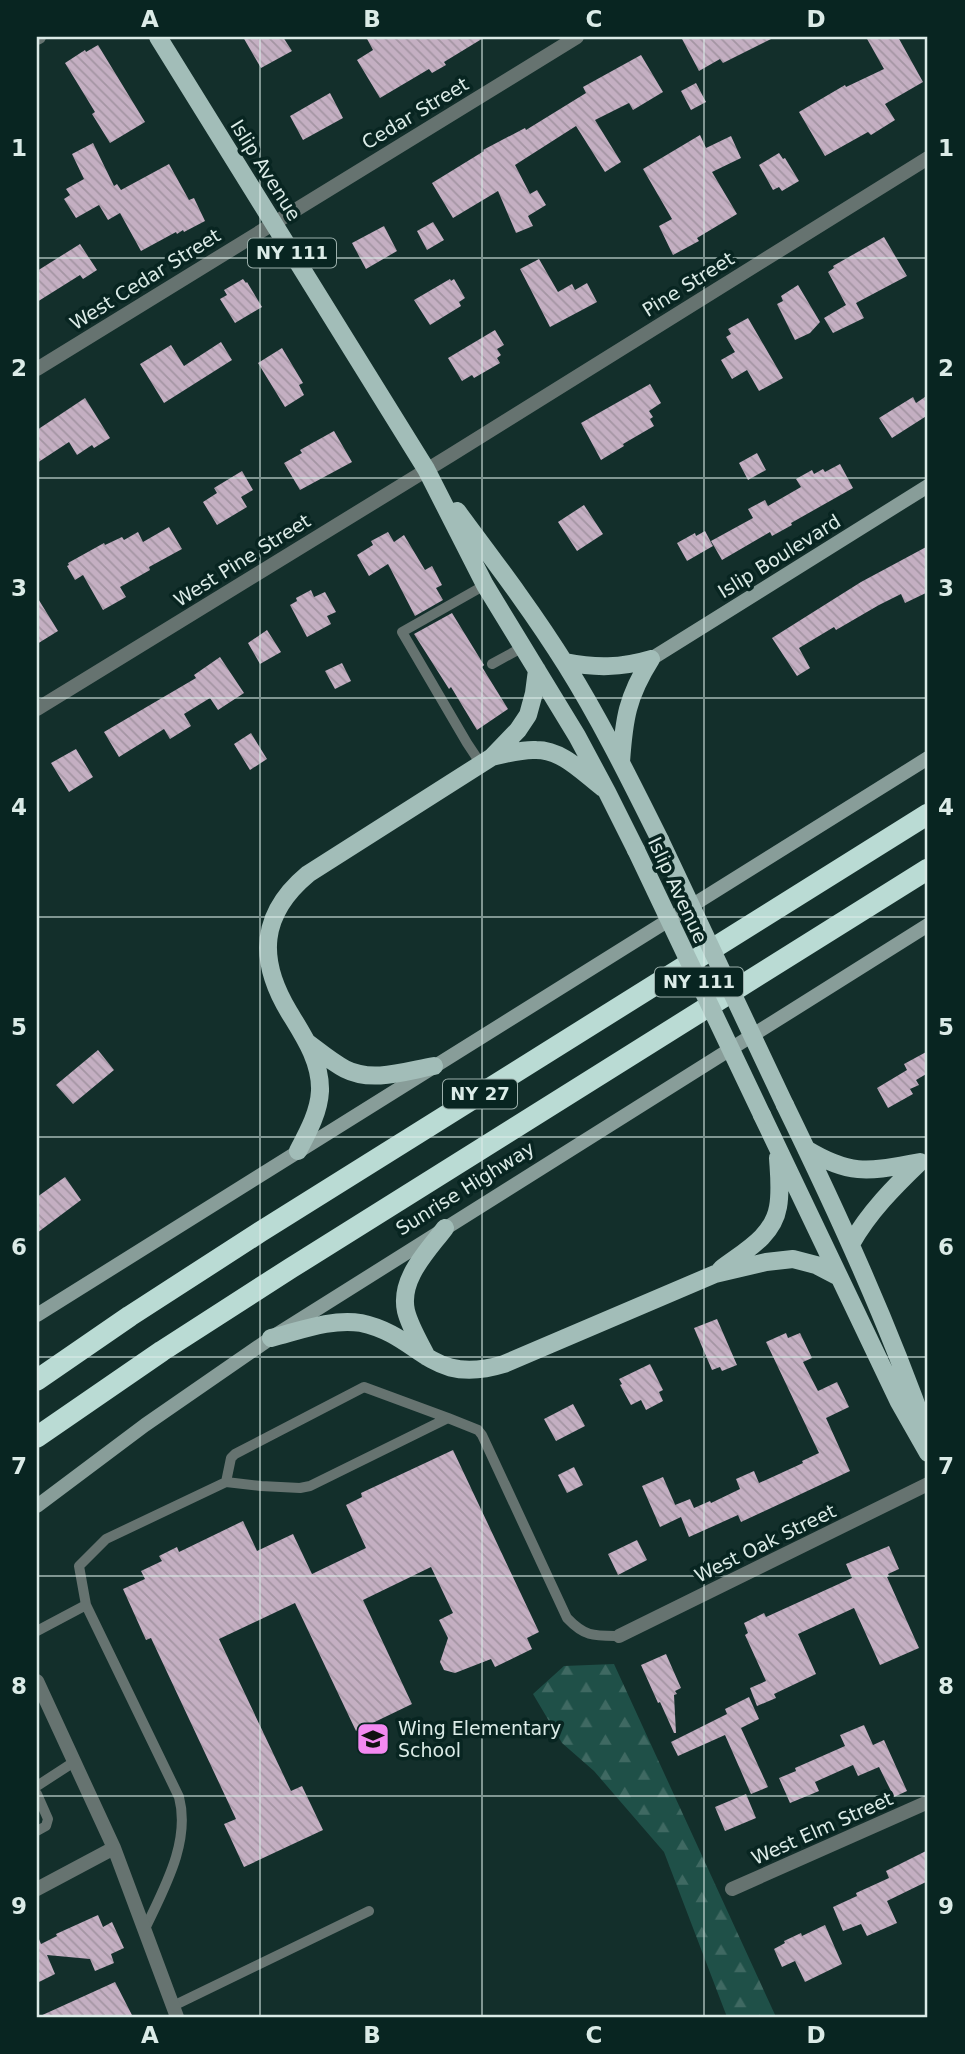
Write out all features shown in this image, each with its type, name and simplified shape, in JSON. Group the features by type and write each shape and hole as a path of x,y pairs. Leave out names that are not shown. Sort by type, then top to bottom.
{"highway":[{"name":"NY 27","path":"37,1380 249,1239 928,814"},
{"name":"Sunrise Highway","path":"37,1437 290,1268 928,869"}],"main road":[{"name":"Islip Avenue","path":"158,37 426,469 485,584 564,713 607,792 899,1402 928,1453"},
{"name":"Islip Avenue","path":"426,469 565,662 621,762 851,1244 904,1371 928,1437"},
{"name":"Islip Boulevard","path":"651,659 928,486"},
{"path":"565,662 608,667 636,664 651,659"},
{"path":"621,762 624,720 628,706 635,685 651,659"},
{"path":"299,1151 317,1111 320,1090 317,1069 308,1043 276,988 268,965 267,943 277,908 308,874 487,760 528,715 537,670"},
{"path":"487,760 529,750 548,752 568,761 607,792"},
{"path":"37,1315 928,758"},
{"name":"Sunrise Highway","path":"37,1506 176,1402 271,1338 928,925"},
{"path":"308,1043 344,1068 356,1073 380,1075 434,1066"},
{"path":"806,1149 839,1167 862,1171 884,1169 924,1159"},
{"path":"715,1273 766,1234 773,1224 779,1205 778,1151"},
{"path":"851,1244 867,1217 924,1159"},
{"path":"427,1357 406,1313 405,1292 413,1272 444,1228"},
{"path":"271,1338 333,1323 357,1322 380,1329 437,1363 457,1369 480,1370 492,1368 715,1273 793,1259 816,1265 839,1277"}],"street":[{"name":"Cedar Street","path":"274,222 577,37"},
{"name":"Pine Street","path":"467,443 928,158"},
{"name":"West Cedar Street","path":"37,369 274,222"},
{"name":"West Pine Street","path":"37,709 467,443"},
{"name":"West Oak Street","path":"619,1636 928,1484"},
{"path":"37,1681 114,1848 175,2012"},
{"name":"West Elm Street","path":"732,1888 928,1802"},
{"path":"37,1889 114,1848"}],"lane":[{"path":"485,584 402,632 467,743 487,760"},
{"path":"492,664 523,647"},
{"path":"226,1482 231,1458 235,1454 364,1387 448,1418 478,1430 482,1435 567,1618 586,1634 619,1636"},
{"path":"145,1931 173,1868 183,1810 86,1605 79,1566 106,1539 226,1482 300,1488 310,1486 448,1418"},
{"path":"37,1631 86,1605"},
{"path":"37,1786 74,1762"},
{"path":"37,1794 48,1819 46,1826 37,1831"},
{"path":"175,2012 369,1911"}],"green space":[{"path":"614,1664 776,2017 727,2017 664,1852 594,1771 562,1743 533,1694 564,1666"}],"building":[{"path":"243,37 283,37 292,51 261,68"},
{"path":"366,37 485,37 444,62 446,65 432,73 429,69 380,98 357,60 373,50"},
{"path":"681,37 775,37 723,63 720,59 699,71"},
{"path":"866,37 898,37 923,82 885,104 895,120 871,135 868,132 825,156 799,112 845,85 846,87 884,69"},
{"path":"98,45 145,122 110,143 92,114 95,112 65,63"},
{"path":"641,55 663,92 633,110 629,103 595,120 621,162 605,172 576,126 515,165 530,194 537,190 546,205 528,216 533,226 516,233 498,191 453,218 432,183 483,150 525,128 526,130 586,93 583,87"},
{"path":"696,83 706,102 691,110 681,91"},
{"path":"330,93 343,118 303,140 290,116"},
{"path":"700,135 706,148 731,136 741,158 712,172 737,214 697,238 699,241 673,255 659,226 672,219 643,169"},
{"path":"93,143 114,186 117,184 121,190 169,164 189,200 194,198 205,221 184,232 176,232 141,251 120,213 108,220 99,205 76,218 64,199 70,195 66,189 84,179 72,154"},
{"path":"779,153 799,181 782,191 779,187 773,190 759,165"},
{"path":"433,222 444,240 427,250 417,231"},
{"path":"384,226 397,251 366,269 352,243"},
{"path":"884,237 907,276 856,303 864,318 833,333 824,318 846,305 828,272 833,266"},
{"path":"80,244 97,270 83,279 80,275 37,302 37,271"},
{"path":"539,259 558,292 572,284 575,290 587,283 597,302 550,327 520,269"},
{"path":"243,279 262,307 235,323 220,299 227,295 224,290"},
{"path":"454,279 465,298 459,302 461,306 430,325 414,300"},
{"path":"798,285 820,322 810,333 795,340 777,304 783,301 781,296"},
{"path":"748,318 783,378 759,391 747,370 732,379 721,360 735,352 726,337 731,334 728,329"},
{"path":"495,330 504,345 497,349 501,355 497,358 500,363 474,378 472,375 462,381 448,358"},
{"path":"221,342 232,360 164,403 140,364 171,345 184,366"},
{"path":"282,348 303,383 299,385 304,395 285,407 258,363"},
{"path":"650,384 661,403 649,411 654,426 601,460 581,423"},
{"path":"928,395 928,415 892,438 879,418 913,397 916,403"},
{"path":"85,398 110,438 77,455 69,442 37,463 37,430"},
{"path":"334,431 352,462 300,490 284,463 302,453 300,450"},
{"path":"757,453 766,470 748,480 739,463"},
{"path":"840,464 853,488 772,536 770,532 722,560 711,541 753,518 748,509 765,500 768,506 801,487 796,479 812,470 814,474 823,469 825,472"},
{"path":"242,471 253,490 241,497 247,507 217,525 203,502 217,493 214,488"},
{"path":"584,505 603,534 577,551 558,522"},
{"path":"169,527 182,549 120,587 126,597 103,610 83,575 75,580 67,566 104,543 105,545 122,537 124,540 138,532 143,542"},
{"path":"705,531 713,546 687,561 677,543 695,533 696,536"},
{"path":"388,532 394,542 404,535 425,570 432,566 442,585 436,588 443,600 415,616 388,564 369,576 357,555 373,545 371,541"},
{"path":"928,546 928,592 905,603 901,594 836,630 834,627 799,648 810,668 797,676 772,638 861,582"},
{"path":"311,590 314,597 325,592 336,612 327,616 331,624 307,637 290,605 297,601 296,598"},
{"path":"37,597 58,631 37,644"},
{"path":"452,613 508,709 477,730 414,634"},
{"path":"267,630 281,652 260,664 248,643"},
{"path":"220,657 244,693 218,710 210,698 184,714 191,726 170,739 164,729 119,757 104,732 196,678 194,675"},
{"path":"342,663 351,681 335,689 325,671"},
{"path":"251,733 267,759 250,770 234,744"},
{"path":"76,749 93,777 69,792 51,763"},
{"path":"98,1050 114,1070 73,1104 56,1085"},
{"path":"928,1051 928,1073 916,1080 919,1085 910,1089 913,1094 888,1108 877,1088 907,1070 904,1064"},
{"path":"65,1177 81,1200 37,1233 37,1197"},
{"path":"717,1319 737,1365 722,1371 720,1367 712,1370 694,1328"},
{"path":"786,1333 788,1338 800,1333 812,1358 803,1362 818,1391 837,1382 849,1407 826,1418 850,1471 741,1522 738,1515 689,1537 681,1517 660,1527 642,1486 663,1477 675,1505 690,1499 694,1508 710,1501 711,1503 740,1489 736,1479 754,1471 759,1483 819,1453 766,1342"},
{"path":"650,1364 663,1390 659,1392 663,1401 646,1410 641,1400 631,1405 619,1379"},
{"path":"573,1404 585,1426 556,1441 544,1419"},
{"path":"453,1450 539,1632 527,1638 532,1649 495,1667 491,1659 455,1673 444,1670 440,1662 448,1638 439,1620 453,1613 431,1567 363,1600 412,1704 356,1731 295,1603 219,1639 291,1791 302,1786 323,1830 244,1867 224,1824 236,1819 151,1638 146,1640 123,1589 145,1579 141,1571 162,1561 159,1556 177,1547 179,1552 243,1521 257,1551 293,1534 312,1574 366,1548 346,1505 362,1497 361,1493"},
{"path":"574,1467 583,1485 567,1493 558,1475"},
{"path":"637,1540 647,1560 618,1575 608,1554"},
{"path":"889,1546 899,1569 887,1577 919,1648 880,1665 854,1608 798,1634 816,1674 774,1694 776,1698 757,1706 750,1688 766,1681 745,1635 748,1633 744,1623 764,1613 766,1617 852,1578 846,1564"},
{"path":"666,1654 681,1688 675,1691 677,1694 674,1695 676,1733 660,1702 658,1703 641,1665"},
{"path":"749,1697 759,1719 741,1728 768,1787 751,1794 725,1735 678,1756 671,1742 727,1714 725,1709"},
{"path":"864,1725 873,1745 884,1740 907,1791 894,1797 879,1767 858,1776 853,1765 815,1782 819,1791 790,1803 779,1778 845,1746 840,1735"},
{"path":"746,1794 756,1818 725,1831 715,1807"},
{"path":"928,1850 928,1881 887,1901 897,1923 867,1936 861,1924 843,1931 833,1907 889,1878 886,1871"},
{"path":"98,1915 103,1927 112,1922 124,1948 111,1954 114,1963 95,1971 90,1959 47,1955 55,1974 37,1983 37,1934 41,1944 57,1936 56,1934"},
{"path":"825,1925 842,1964 805,1982 795,1961 782,1967 774,1949 801,1933 802,1936"},
{"path":"115,1982 133,2017 38,2017"}],"place":[{"name":"Wing Elementary School","path":"373,1739"}]}
